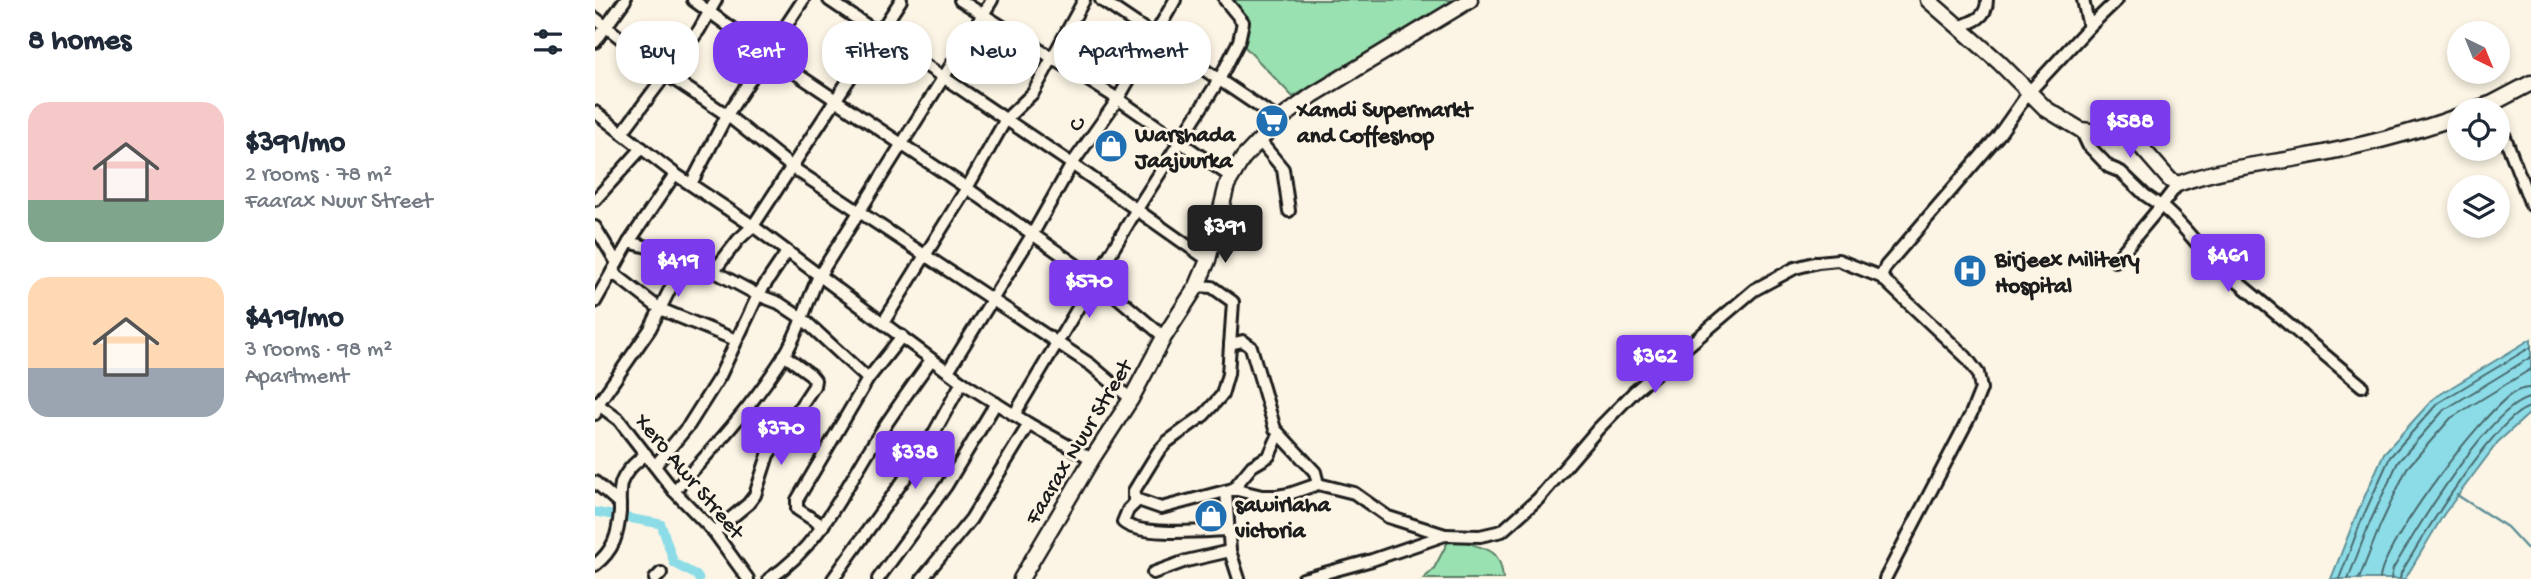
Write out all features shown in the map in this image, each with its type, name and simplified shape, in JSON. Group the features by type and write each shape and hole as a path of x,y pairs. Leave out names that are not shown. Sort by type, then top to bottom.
{"main road":[{"name":"Faarax Nuur Street","path":"1021,579 1197,286 1208,260 1227,185 1259,140 1279,120 1313,95 1470,0"},
{"path":"1928,0 2046,109 2081,130 2118,135 2136,141 2170,180 2178,184 2248,164 2298,158 2413,132 2447,120"},
{"path":"2510,99 2531,83"}],"street":[{"path":"595,42 625,0"},
{"path":"693,0 721,21"},
{"path":"699,28 716,0"},
{"path":"789,21 803,0"},
{"path":"829,0 861,21"},
{"path":"888,21 901,0"},
{"path":"960,0 1118,99 1231,177"},
{"path":"674,491 715,446 784,355 803,319 807,300 819,276 992,0"},
{"path":"883,323 967,188 1006,119 1033,93 1084,0"},
{"path":"1101,0 1132,21"},
{"name":"C","path":"1162,21 1175,0"},
{"path":"1014,415 1137,208 1219,80 1239,41 1243,22 1225,0"},
{"path":"1958,27 1978,20 1985,12 1987,0"},
{"path":"2083,0 2089,27"},
{"path":"1881,277 1886,266 1998,136 2029,93 2117,0"},
{"path":"595,18 616,35"},
{"path":"932,71 1137,208 1208,260"},
{"path":"1211,75 1279,120"},
{"path":"808,80 1096,279 1164,337"},
{"path":"622,133 659,84"},
{"path":"681,84 727,115 793,168 1091,365 1131,399"},
{"path":"691,184 727,115 747,84"},
{"path":"714,271 738,240 753,226 847,84"},
{"name":"C","path":"948,371 1032,235 1072,164 1126,84"},
{"path":"596,115 674,174 753,226 962,382 1091,459"},
{"path":"2081,130 2088,145 2109,167 2121,172 2145,195 2172,215 2222,272 2239,283 2363,386"},
{"path":"1259,140 1283,169 1289,211"},
{"path":"595,200 642,148"},
{"path":"2510,150 2531,205"},
{"path":"595,302 629,242 674,174"},
{"path":"2115,261 2178,184"},
{"path":"595,227 614,268 660,309 736,340"},
{"path":"629,242 685,257 779,303 803,319 868,379"},
{"path":"655,466 689,425 720,376 758,295 787,252"},
{"path":"596,407 650,329 685,257"},
{"path":"1227,530 1159,531 1125,525 1123,522 1137,500 1161,509 1230,490 1277,496 1318,484 1354,493 1388,517 1445,535 1480,536 1502,531 1538,499 1598,429 1635,391 1754,290 1795,268 1837,260 1881,277 1966,357 1978,373 1981,390 1885,579"},
{"path":"1133,504 1134,491 1158,452 1167,442 1204,415 1222,395 1228,374 1233,302 1212,286 1197,286"},
{"path":"823,526 797,509 795,504 868,379 902,336"},
{"path":"1230,344 1243,341 1251,347 1275,429 1315,472 1318,484"},
{"path":"714,531 748,504 755,495 768,455 814,386 815,380 810,374 784,355"},
{"path":"769,579 802,553 823,526 899,403 931,360"},
{"path":"833,579 923,453 962,382"},
{"path":"878,579 946,486 996,403"},
{"name":"Xero Awr Street","path":"596,407 619,421 674,491 714,531 747,579"},
{"path":"922,579 971,519 1029,424"},
{"path":"1239,579 1227,530 1230,490 1252,466 1269,456 1279,434"},
{"path":"595,565 612,549 622,482 635,463 646,454"},
{"path":"595,482 620,507"},
{"path":"1303,579 1372,560 1445,535"},
{"path":"1153,573 1186,561 1230,551"}],"green space":[{"path":"1225,0 1453,0 1293,97 1245,47 1243,22"},
{"path":"1457,537 1493,553 1498,559 1503,579 1423,579 1433,570 1450,538"}],"water":[{"path":"2531,339 2531,412 2498,442 2444,514 2405,579 2331,579 2384,453 2434,398"}],"waterway":[{"path":"2457,495 2507,527 2531,553"},
{"path":"595,512 661,524 674,563 699,579"}],"place":[{"name":"Xamdi Supermarkt and Coffeshop","path":"1272,121"},
{"name":"Warshada Jaajuurka","path":"1111,146"},
{"name":"Birjeex Militery Hospital","path":"1970,271"},
{"name":"sawirlaha victoria","path":"1211,516"}]}
